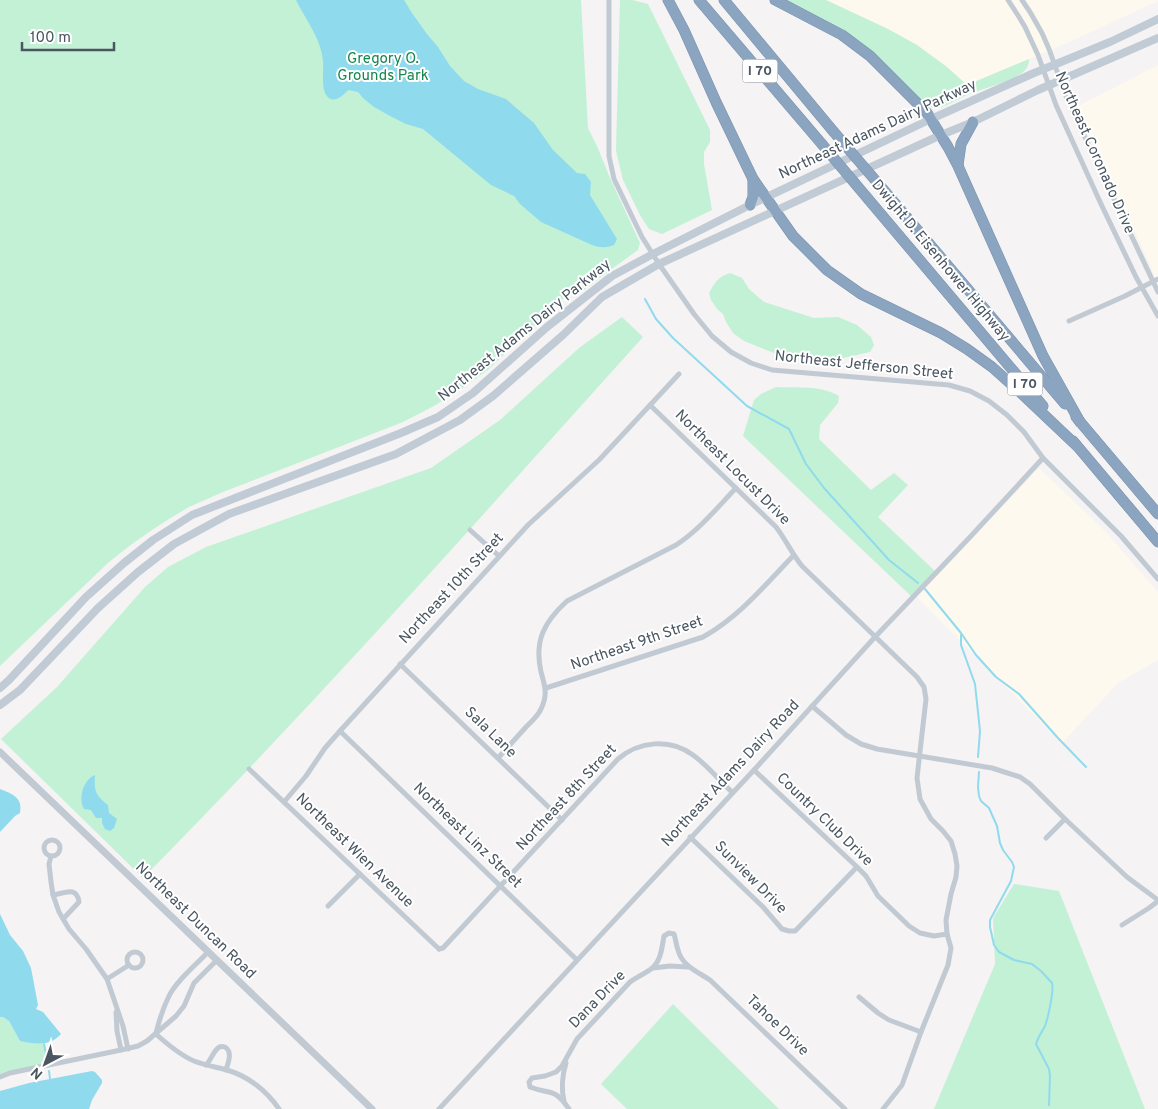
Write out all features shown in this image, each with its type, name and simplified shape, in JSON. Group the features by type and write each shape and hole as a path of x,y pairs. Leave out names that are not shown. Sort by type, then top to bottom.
{"highway":[{"path":"668,0 684,30 753,179 793,236 827,270 861,294 941,333 992,367 1076,446"},
{"name":"Dwight D. Eisenhower Highway","path":"699,0 1158,542"},
{"name":"Dwight D. Eisenhower Highway","path":"724,0 1158,514"},
{"path":"775,0 842,35 870,56 927,113 958,166 1043,356 1080,422"},
{"path":"958,166 961,144 973,122"},
{"path":"750,205 753,197 753,179"}],"main road":[{"name":"Northeast Adams Dairy Parkway","path":"0,688 86,597 124,562 153,540 192,515 438,417 473,393 547,327 612,276 750,205 931,120 1054,64 1110,42 1158,19"},
{"name":"Northeast Adams Dairy Parkway","path":"0,705 20,690 105,602 138,572 174,544 229,514 396,454 460,420 493,396 563,335 602,297 659,264 1158,38"}],"street":[{"name":"Northeast Jefferson Street","path":"609,0 609,156 614,179 642,236 659,264 712,336 731,352 772,370 949,386 970,391 989,401 1008,415 1024,432 1043,458 1121,536 1158,579"},
{"name":"Northeast Coronado Drive","path":"1008,0 1020,17 1038,55 1056,105 1101,204 1158,316"},
{"name":"Northeast Coronado Drive","path":"1022,0 1042,32 1067,99 1155,280 1158,292"},
{"path":"1069,321 1125,296 1155,280"},
{"name":"Northeast 10th Street","path":"284,802 306,776 325,748 499,556 528,525 599,460 679,374"},
{"name":"Northeast Locust Drive","path":"650,405 776,528 793,556 802,566 917,677 924,687 926,699 917,778 920,799 931,820 951,841 956,860 956,877 946,920 951,948 948,965 902,1085 884,1109"},
{"name":"Northeast Adams Dairy Road","path":"440,1109 754,770 875,636 1043,458"},
{"path":"498,758 541,710 546,688 539,664 540,641 547,622 556,611 567,602 676,546 698,529 736,488"},
{"path":"470,530 499,556"},
{"name":"Northeast 9th Street","path":"546,688 703,637 717,630 741,610 793,556"},
{"name":"Sala Lane","path":"400,664 562,820"},
{"path":"812,706 846,735 861,744 877,749 990,767 1011,773 1030,784 1126,877 1158,901 1122,925"},
{"name":"Northeast Linz Street","path":"340,731 577,960"},
{"name":"Northeast 8th Street","path":"438,951 444,948 624,754 638,747 654,743 683,749 694,755 732,792"},
{"name":"Northeast Duncan Road","path":"0,752 372,1109"},
{"name":"Northeast Wien Avenue","path":"249,769 438,951"},
{"name":"Country Club Drive","path":"754,770 866,876 878,896 909,926 920,933 934,936 947,934"},
{"path":"1046,838 1065,819"},
{"name":"Sunview Drive","path":"690,837 763,907 782,929 789,931 795,930 800,926 857,867"},
{"path":"51,856 49,864 53,895 69,929 107,979 123,1026 128,1048"},
{"path":"328,906 360,874"},
{"path":"53,895 72,892 79,898 79,902 63,918"},
{"name":"Dana Drive","path":"564,1102 563,1074 577,1040 623,990 640,975 652,968 661,952 664,936 668,933 674,934 678,951 688,967"},
{"path":"156,1034 169,995 208,952"},
{"path":"0,1077 138,1046 156,1034 176,1016 184,1006 194,983 217,960"},
{"path":"107,979 129,965"},
{"path":"652,968 688,967"},
{"name":"Tahoe Drive","path":"688,967 710,980 845,1109"},
{"path":"859,997 889,1020 921,1032"},
{"path":"115,1004 117,1031 121,1050"},
{"path":"156,1034 174,1049 193,1061 243,1076 255,1083 279,1109"},
{"path":"206,1065 216,1050 220,1046 224,1046 228,1049 229,1054 226,1070"},
{"name":"Dana Drive","path":"564,1102 558,1095 530,1087 529,1082 532,1078 556,1072 568,1058"},
{"path":"564,1102 569,1109"}],"shaded area":[{"path":"826,0 1158,1 1074,40 967,85 947,67 917,45"},
{"path":"1158,65 1158,283 1076,107"},
{"path":"1039,468 1104,530 1158,592 1158,660 1118,683 1062,743 917,597"}],"green space":[{"name":"Gregory O. Grounds Park","path":"0,0 581,0 588,128 640,243 638,250 579,294 573,289 489,369 434,406 403,422 189,507 149,532 109,562 0,666"},
{"path":"620,0 632,0 648,4 710,130 710,142 704,152 704,164 712,210 662,234 649,229 640,215 623,180 616,151"},
{"path":"784,0 826,0 917,45 947,67 967,85 1029,59 1029,63 1024,71 1011,80 967,95 942,107 932,107 923,104 885,63 859,41 832,24"},
{"path":"730,273 742,278 749,289 764,302 814,318 838,317 857,325 871,337 874,345 870,352 830,360 800,359 779,355 744,341 733,333 723,314 711,300 709,293 717,280"},
{"path":"622,317 643,337 334,678 143,878 1,739 57,687 145,587 168,567 206,547 431,468 500,420 579,348"},
{"path":"776,387 824,390 839,396 838,403 820,425 819,439 871,490 894,473 908,485 878,517 936,572 912,597 743,436 754,400 761,394"},
{"path":"1014,884 1059,891 1145,1109 934,1109 995,964 993,918"},
{"path":"673,1004 779,1109 627,1109 601,1084"},
{"path":"0,1017 9,1021 20,1041 44,1044 48,1066 0,1077"}],"water":[{"path":"296,0 404,0 450,66 464,81 478,89 506,99 534,123 553,150 577,173 585,174 591,182 590,195 617,239 614,245 598,247 541,222 520,204 514,196 491,185 423,129 406,124 374,107 358,92 349,90 337,99 329,98 323,86 323,61 319,44"},
{"path":"95,775 96,792 108,805 109,813 117,819 114,828 110,831 105,829 102,818 96,818 91,810 84,809 82,805 85,785"},
{"path":"0,789 16,797 20,803 20,813 0,832"},
{"path":"0,914 10,935 23,951 31,968 38,1005 36,1009 43,1012 61,1034 47,1043 36,1044 20,1041 9,1021 0,1017"},
{"path":"92,1071 102,1080 102,1083 89,1109 0,1109 0,1091 29,1083"}],"waterway":[{"path":"645,299 656,319 673,338 747,406 789,429 806,464 824,488 889,560 918,583"},
{"path":"925,589 961,633 976,655 996,677 1019,694 1086,767"},
{"path":"961,635 961,645 975,684 980,731 978,757"},
{"path":"979,772 979,796 981,801 989,808 997,826 1000,843 1014,867 1011,881 990,920 994,945 999,952 1014,960 1032,964 1052,983 1048,1017 1036,1044 1049,1069 1049,1105"},
{"path":"44,1044 47,1059"},
{"path":"49,1071 50,1079"}]}
